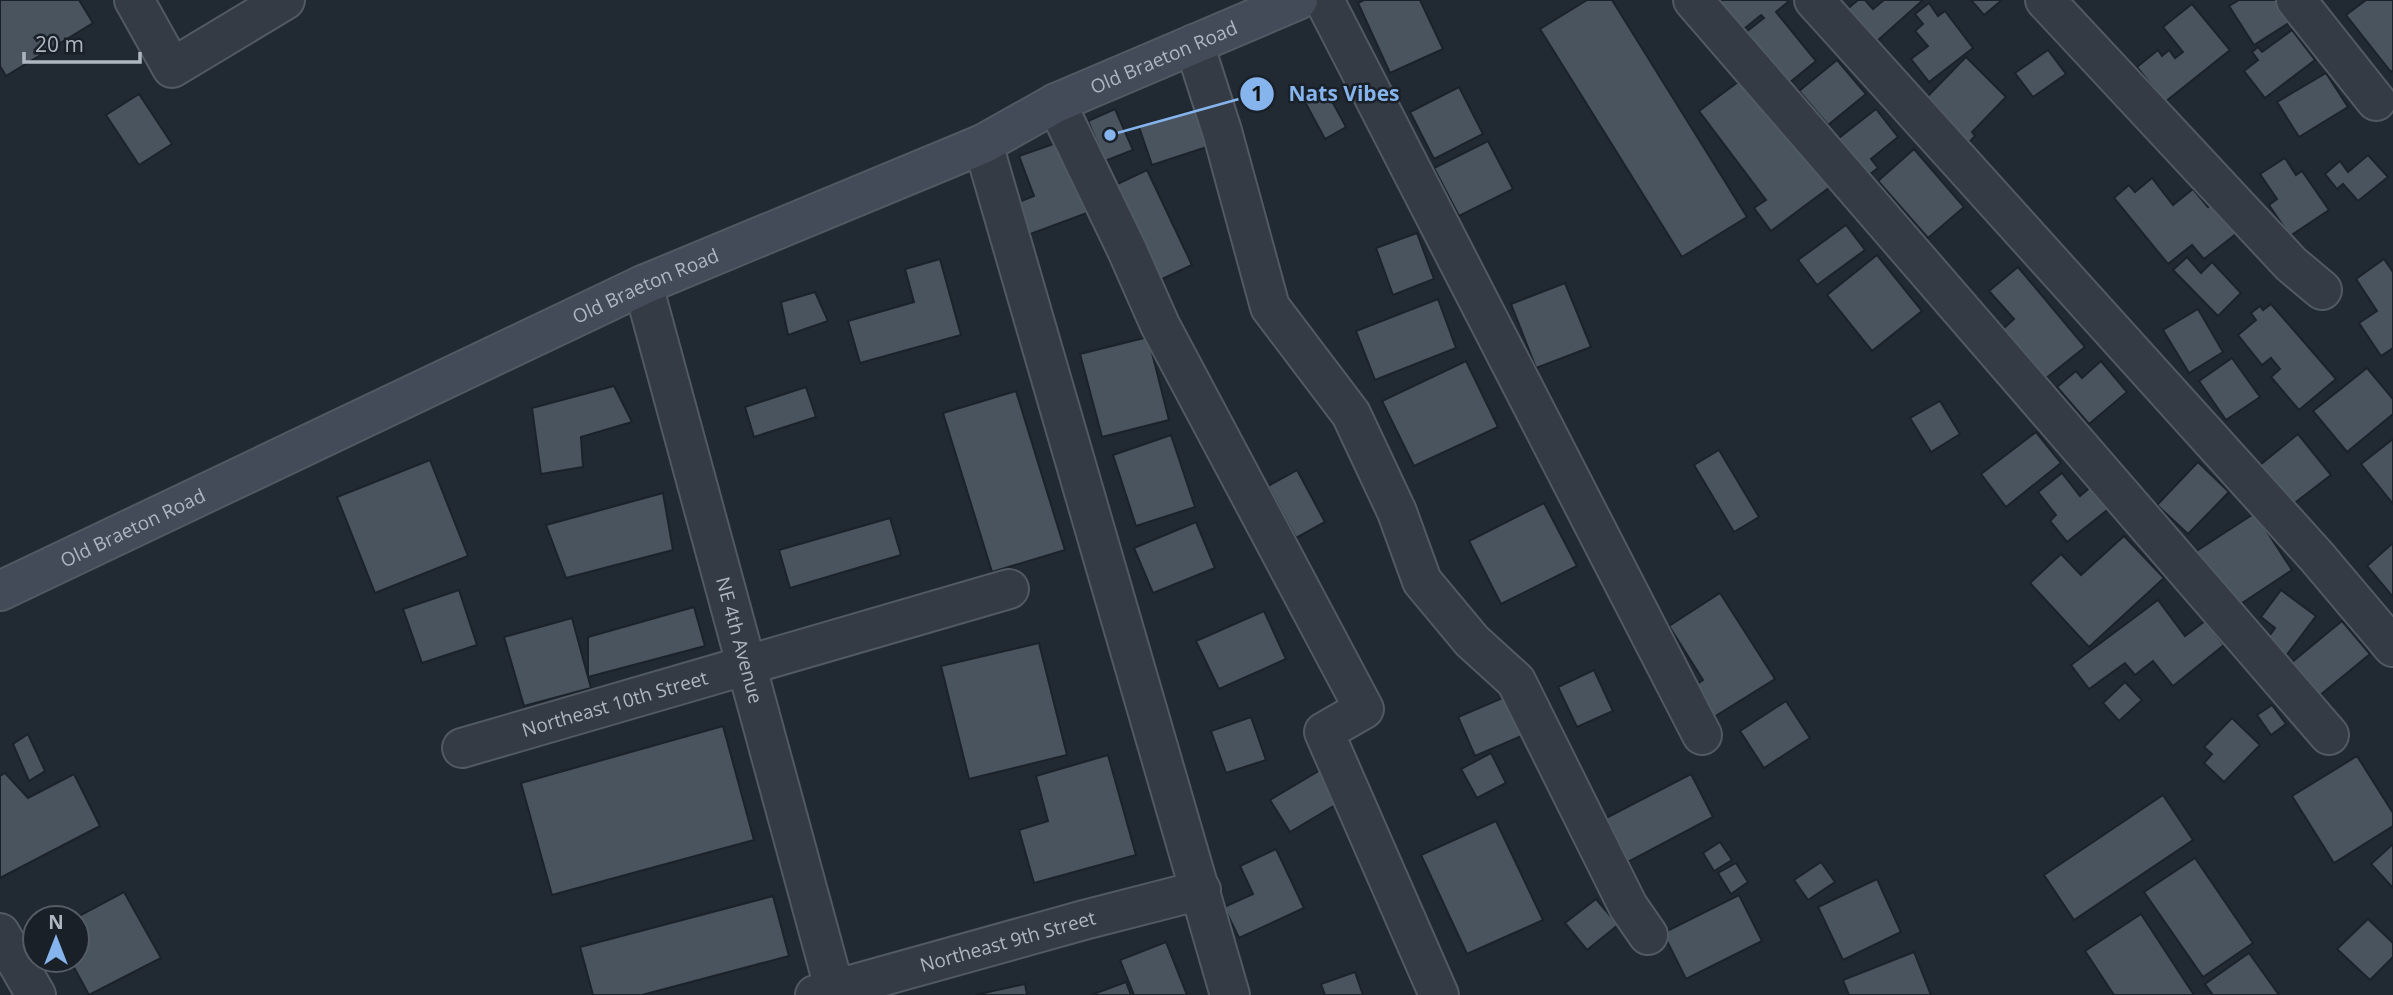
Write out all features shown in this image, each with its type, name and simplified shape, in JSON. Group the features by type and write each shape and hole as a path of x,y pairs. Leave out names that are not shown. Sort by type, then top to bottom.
{"street":[{"path":"134,0 172,68 285,0"},
{"name":"Old Braeton Road","path":"0,591 643,285 983,144 1056,103 1298,0"},
{"path":"1324,0 1702,735"},
{"path":"1693,0 2329,735"},
{"path":"1814,0 2317,557 2393,647"},
{"path":"2045,0 2291,264 2322,290"},
{"path":"2296,0 2376,101"},
{"path":"1194,44 1222,131 1270,307 1351,414 1397,512 1422,582 1472,641 1516,681 1628,906 1648,935"},
{"path":"1056,103 1160,325 1364,709 1324,732 1438,995"},
{"path":"983,144 1230,995"},
{"name":"NE 4th Avenue","path":"643,285 747,665 828,993"},
{"name":"Northeast 10th Street","path":"462,748 1009,589"},
{"name":"Northeast 9th Street","path":"828,993 1084,920 1201,890"},
{"path":"0,933 36,995"}],"building":[{"path":"0,0 79,0 93,23 6,76 0,66"},
{"path":"1364,0 1420,0 1443,49 1390,73 1358,3"},
{"path":"1587,0 1612,0 1747,217 1682,257 1540,29"},
{"path":"1712,0 1787,0 1776,12 1816,61 1778,92 1736,40 1764,18 1761,15 1739,33"},
{"path":"1858,0 1865,0 1873,9 1884,0 1923,0 1867,50 1838,17"},
{"path":"1971,0 2002,0 1984,15"},
{"path":"2239,0 2279,0 2292,21 2254,45 2229,6"},
{"path":"2366,0 2393,0 2391,72 2346,15"},
{"path":"1929,3 1938,16 1945,11 1973,48 1929,82 1911,59 1928,46 1915,31 1923,24 1915,14"},
{"path":"2192,4 2230,50 2165,102 2137,67 2158,50 2162,56 2169,50 2175,58 2183,52 2163,27"},
{"path":"2292,30 2315,60 2265,98 2244,71 2258,60 2252,52 2258,47 2262,52"},
{"path":"2048,50 2066,74 2033,97 2015,73"},
{"path":"1966,57 2006,97 1972,132 1975,136 1960,152 1925,118 1936,106 1927,97"},
{"path":"1837,60 1866,94 1828,125 1799,91"},
{"path":"2326,73 2348,107 2299,137 2277,102"},
{"path":"1746,76 1830,187 1771,231 1754,208 1766,200 1699,111"},
{"path":"1459,87 1483,134 1434,159 1410,112"},
{"path":"1326,90 1346,127 1325,139 1305,102"},
{"path":"139,94 172,144 139,165 106,115"},
{"path":"1200,108 1213,145 1152,165 1139,127"},
{"path":"1115,109 1133,150 1105,161 1088,121"},
{"path":"1876,109 1898,137 1871,159 1878,168 1865,178 1835,141"},
{"path":"1488,141 1513,189 1459,216 1434,168"},
{"path":"1059,142 1087,213 1025,236 1014,204 1034,196 1019,156"},
{"path":"1914,149 1964,207 1928,238 1878,181"},
{"path":"2368,155 2388,177 2358,201 2343,184 2337,189 2325,174 2340,161 2348,172"},
{"path":"2285,158 2296,175 2302,171 2329,210 2290,236 2269,205 2277,199 2260,174"},
{"path":"1147,170 1192,265 1158,281 1113,186"},
{"path":"2152,178 2173,205 2193,189 2208,207 2217,200 2241,230 2204,259 2192,245 2168,264 2114,198 2129,185 2135,192"},
{"path":"1846,225 1865,250 1817,285 1798,260"},
{"path":"1417,233 1434,279 1393,295 1376,248"},
{"path":"1877,255 1922,311 1872,351 1827,295"},
{"path":"2187,257 2201,273 2212,262 2241,293 2218,316 2173,270"},
{"path":"940,259 961,335 860,363 848,321 914,302 905,269"},
{"path":"2384,259 2393,272 2393,348 2381,356 2359,323 2377,311 2356,279"},
{"path":"2018,267 2085,347 2045,379 2003,329 2014,319 1989,291"},
{"path":"1565,283 1591,347 1536,368 1511,304"},
{"path":"815,292 828,321 788,335 781,302"},
{"path":"1438,299 1456,348 1375,380 1356,331"},
{"path":"2271,304 2336,379 2299,410 2271,377 2280,369 2271,358 2262,365 2238,335 2256,320 2251,313 2260,306 2263,310"},
{"path":"2198,309 2223,352 2189,373 2163,330"},
{"path":"1148,337 1169,420 1102,437 1080,354"},
{"path":"2232,358 2260,397 2226,420 2199,381"},
{"path":"1466,361 1498,427 1414,466 1382,401"},
{"path":"2101,361 2127,392 2089,424 2057,387 2076,371 2082,378"},
{"path":"2367,368 2393,399 2393,414 2347,452 2313,411"},
{"path":"614,386 632,422 581,437 583,467 541,474 532,408"},
{"path":"806,387 816,417 754,437 745,407"},
{"path":"1016,391 1065,550 992,572 943,413"},
{"path":"1940,401 1960,434 1931,452 1910,418"},
{"path":"2036,432 2061,463 2006,507 1981,474"},
{"path":"2298,434 2331,475 2292,505 2260,465"},
{"path":"1171,435 1195,507 1136,526 1113,455"},
{"path":"2393,439 2393,504 2361,464"},
{"path":"1719,450 1759,517 1734,532 1694,465"},
{"path":"430,460 468,556 375,593 337,497"},
{"path":"2198,462 2229,492 2188,534 2157,505"},
{"path":"1297,470 1325,522 1296,538 1268,486"},
{"path":"2062,473 2080,496 2093,485 2111,507 2067,542 2050,521 2056,515 2038,492"},
{"path":"663,493 673,550 566,578 546,525"},
{"path":"1544,503 1577,566 1501,604 1469,541"},
{"path":"2255,513 2292,570 2230,611 2192,554"},
{"path":"890,518 901,555 790,588 779,550"},
{"path":"1196,522 1215,568 1153,593 1134,548"},
{"path":"2124,536 2164,578 2089,647 2030,583 2061,554 2081,575"},
{"path":"2393,543 2393,597 2367,566"},
{"path":"459,590 477,645 422,663 403,609"},
{"path":"2281,590 2316,616 2280,664 2260,649 2275,628 2261,617"},
{"path":"1720,593 1775,679 1709,720 1690,689 1703,680 1669,626"},
{"path":"2158,600 2185,636 2205,621 2224,645 2173,686 2153,661 2135,675 2125,663 2089,689 2071,665"},
{"path":"694,607 705,646 588,677 588,637"},
{"path":"1264,611 1286,659 1219,689 1196,641"},
{"path":"572,618 591,688 524,706 504,637"},
{"path":"2342,621 2370,654 2319,696 2291,663"},
{"path":"1039,643 1067,755 969,779 941,666"},
{"path":"1594,670 1613,711 1577,727 1558,687"},
{"path":"2125,682 2142,700 2119,721 2103,703"},
{"path":"1507,696 1524,735 1475,756 1458,717"},
{"path":"1786,701 1810,738 1764,768 1740,731"},
{"path":"2272,705 2286,724 2271,735 2257,715"},
{"path":"1251,717 1266,760 1226,773 1211,731"},
{"path":"2232,718 2260,745 2224,782 2204,763 2212,754 2204,747"},
{"path":"723,726 754,840 552,895 521,783"},
{"path":"28,734 45,771 29,781 13,744"},
{"path":"1491,753 1506,783 1477,798 1461,769"},
{"path":"1108,755 1136,855 1034,883 1019,830 1048,821 1036,776"},
{"path":"2357,756 2393,813 2393,826 2334,863 2292,796"},
{"path":"1322,769 1342,801 1290,832 1270,800"},
{"path":"5,773 28,798 74,774 100,826 0,878 0,776"},
{"path":"1691,774 1713,817 1628,862 1606,818"},
{"path":"2163,795 2193,840 2074,920 2044,875"},
{"path":"1496,821 1543,920 1467,954 1421,855"},
{"path":"1720,842 1732,860 1714,871 1703,853"},
{"path":"2393,844 2393,888 2371,864"},
{"path":"1276,849 1304,908 1239,938 1224,907 1253,894 1240,866"},
{"path":"2195,858 2253,943 2203,977 2144,892"},
{"path":"1821,862 1835,882 1808,900 1794,880"},
{"path":"1736,863 1748,882 1731,894 1718,873"},
{"path":"1877,879 1901,932 1843,960 1818,907"},
{"path":"124,892 161,958 89,995 78,974 91,974 91,910"},
{"path":"1739,895 1762,941 1686,979 1663,933"},
{"path":"773,896 789,956 642,995 593,995 580,947"},
{"path":"1596,899 1618,925 1587,950 1565,923"},
{"path":"2141,914 2194,995 2114,995 2085,951"},
{"path":"2368,919 2393,943 2393,957 2370,980 2337,949"},
{"path":"1166,942 1187,995 1134,995 1120,960"},
{"path":"1914,952 1931,995 1849,995 1843,980"},
{"path":"2249,953 2279,995 2213,995 2205,984"},
{"path":"1355,972 1363,995 1325,995 1321,984"},
{"path":"1126,982 1131,995 1091,995"},
{"path":"1025,984 1027,995 975,995"}],"place":[{"name":"Nats Vibes","path":"1110,135"}]}
